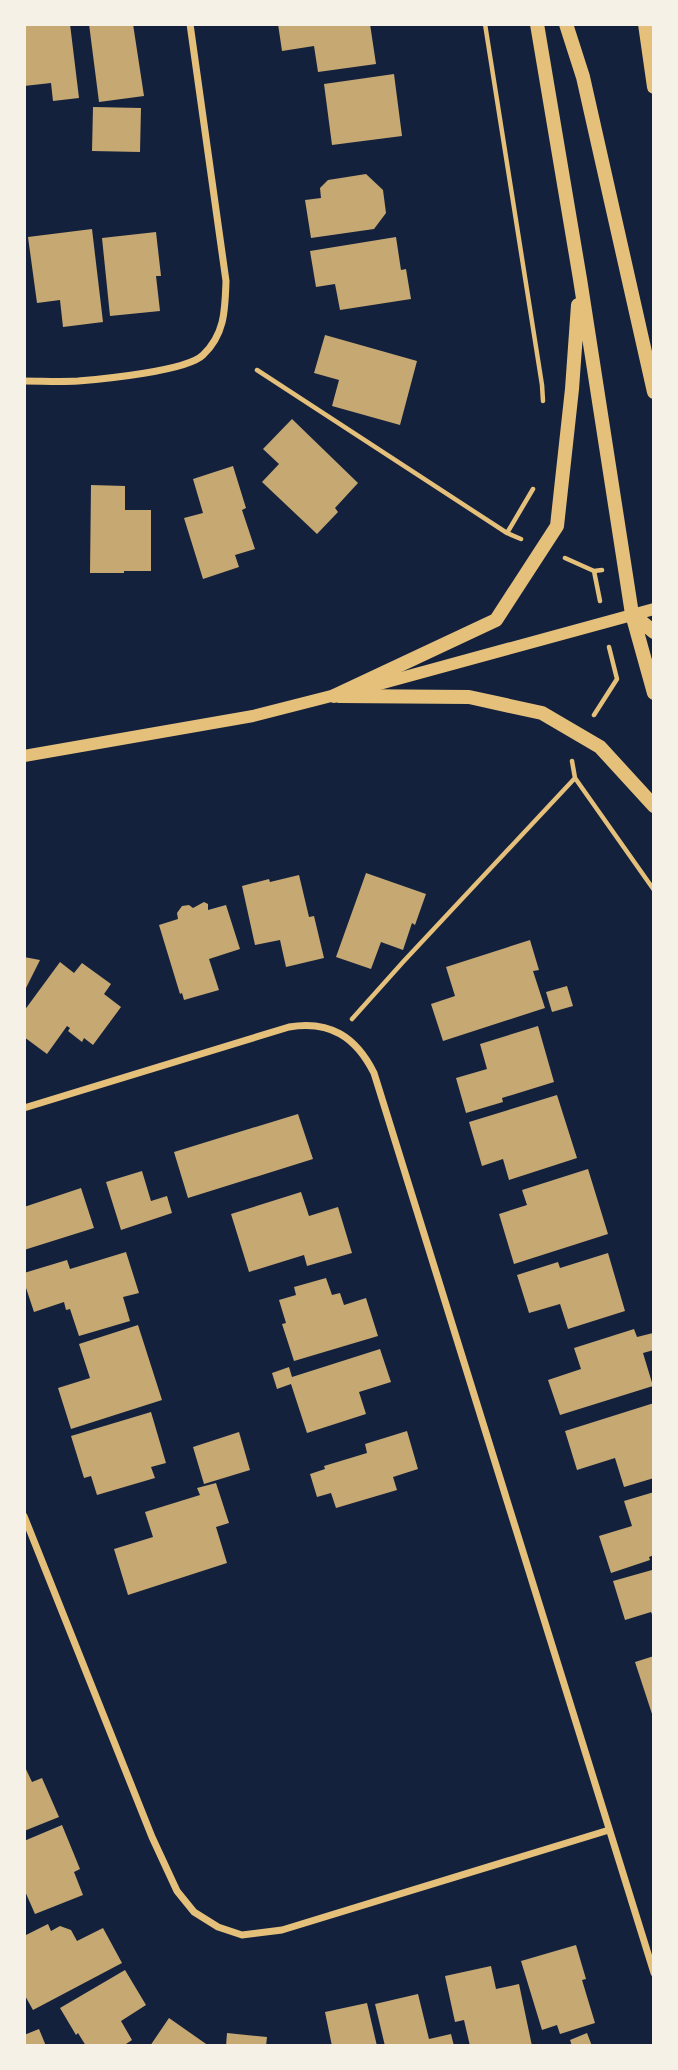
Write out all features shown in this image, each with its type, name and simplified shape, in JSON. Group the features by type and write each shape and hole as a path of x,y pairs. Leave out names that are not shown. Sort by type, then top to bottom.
{"main road":[{"path":"537,24 632,614 653,693"},
{"path":"566,24 583,77 653,392"},
{"path":"645,24 653,87"},
{"path":"334,696 496,620 557,526 572,389 580,279"},
{"path":"632,614 653,632"},
{"path":"334,696 469,697 542,713 600,747 653,806"}],"street":[{"path":"24,382 77,381 174,368 201,358 216,339 225,314 226,281 190,24"},
{"path":"24,756 253,716 653,609"},
{"path":"24,1108 289,1027 307,1024 325,1027 340,1034 365,1055 374,1073 653,1973"},
{"path":"24,1516 152,1837 177,1891 194,1912 218,1927 242,1935 282,1930 609,1830"}],"path":[{"path":"485,24 544,411"},
{"path":"257,370 507,533 536,482"},
{"path":"340,1034 403,962 575,778 653,890"}],"building":[{"path":"24,24 70,24 79,98 53,101 51,83 24,86"},
{"path":"89,24 133,24 144,96 99,102"},
{"path":"278,24 370,24 376,64 318,72 314,46 282,51"},
{"path":"394,74 402,136 332,145 324,84"},
{"path":"93,107 141,108 140,152 92,151"},
{"path":"366,174 383,190 386,213 374,229 311,238 305,200 321,198 320,188 328,180"},
{"path":"92,229 103,322 63,327 60,300 37,303 28,237"},
{"path":"156,232 161,276 156,276 160,311 110,316 102,238"},
{"path":"396,237 401,270 406,269 411,299 340,310 335,284 316,287 310,251"},
{"path":"325,335 417,361 400,425 332,406 339,380 314,373"},
{"path":"292,419 358,483 335,508 338,512 317,534 262,482 279,464 263,449"},
{"path":"233,466 246,508 242,510 255,549 235,555 239,567 203,579 184,518 203,513 193,479"},
{"path":"91,485 125,486 125,510 151,510 151,571 90,573"},
{"path":"366,873 426,894 403,950 381,942 371,969 336,957"},
{"path":"299,875 309,917 314,916 324,958 286,967 280,940 255,945 242,886"},
{"path":"204,902 208,904 208,910 226,905 240,949 209,959 219,990 184,1000 159,925 178,919 177,913 182,906 189,905 193,908"},
{"path":"530,940 539,970 533,971 545,1008 443,1041 431,1004 455,996 446,967"},
{"path":"24,957 40,960 24,992"},
{"path":"60,962 74,973 82,963 111,984 104,994 121,1007 93,1045 84,1038 82,1042 68,1031 70,1028 67,1026 47,1054 24,1037 24,1011"},
{"path":"567,986 573,1006 552,1012 546,992"},
{"path":"538,1026 554,1082 502,1098 503,1102 466,1113 456,1078 487,1069 480,1044"},
{"path":"557,1095 577,1158 509,1180 503,1159 482,1166 469,1122"},
{"path":"298,1114 313,1159 188,1198 174,1152"},
{"path":"588,1169 608,1234 514,1264 499,1214 527,1205 522,1190"},
{"path":"142,1171 151,1201 167,1196 172,1213 121,1230 106,1182"},
{"path":"81,1188 94,1228 24,1250 24,1207"},
{"path":"301,1192 309,1216 338,1207 352,1253 307,1266 304,1255 249,1272 231,1214"},
{"path":"126,1252 139,1293 123,1297 130,1321 79,1336 70,1309 66,1310 64,1302 34,1312 24,1282 24,1273 67,1260 70,1269"},
{"path":"608,1253 625,1311 568,1329 560,1304 529,1313 517,1275 558,1262 560,1268"},
{"path":"326,1278 332,1295 340,1293 344,1305 366,1298 378,1336 294,1361 282,1324 286,1323 279,1300 296,1295 294,1287"},
{"path":"138,1325 162,1400 71,1429 58,1388 90,1378 79,1344"},
{"path":"634,1329 637,1337 653,1333 654,1350 643,1353 653,1386 560,1415 548,1380 581,1369 574,1348"},
{"path":"380,1349 391,1382 359,1392 366,1414 307,1433 291,1384 277,1389 272,1373 289,1367 292,1377"},
{"path":"654,1403 654,1478 624,1487 615,1458 577,1470 565,1431"},
{"path":"151,1412 166,1463 151,1467 155,1478 97,1495 91,1476 84,1478 71,1436"},
{"path":"407,1431 418,1469 393,1477 397,1490 336,1508 331,1493 317,1497 310,1474 325,1469 324,1466 367,1453 365,1444"},
{"path":"239,1432 250,1470 204,1484 193,1447"},
{"path":"216,1483 229,1523 216,1527 227,1563 128,1595 114,1549 153,1537 145,1512 200,1495 197,1488"},
{"path":"654,1492 654,1555 649,1557 650,1560 611,1573 599,1536 632,1526 624,1501"},
{"path":"652,1570 654,1619 651,1612 625,1620 613,1581"},
{"path":"654,1656 654,1717 653,1717 635,1662"},
{"path":"24,1765 32,1782 42,1778 59,1817 24,1831"},
{"path":"62,1825 80,1869 74,1872 83,1895 35,1914 24,1889 24,1841"},
{"path":"48,1924 51,1931 60,1926 71,1930 77,1941 103,1928 122,1963 33,2010 24,1994 24,1936"},
{"path":"576,1945 586,1979 582,1980 595,2023 560,2034 557,2025 542,2030 521,1961"},
{"path":"491,1966 496,1989 519,1984 532,2046 470,2046 464,2020 455,2022 445,1976"},
{"path":"125,1970 146,2005 121,2021 132,2040 123,2046 86,2046 60,2008"},
{"path":"418,1994 429,2039 451,2034 454,2046 385,2046 375,2004"},
{"path":"367,2003 377,2046 332,2046 325,2012"},
{"path":"169,2018 209,2046 150,2046"},
{"path":"39,2029 46,2046 24,2046 24,2035"},
{"path":"227,2033 267,2037 266,2046 226,2046"},
{"path":"587,2033 592,2046 572,2046 570,2040"}]}
